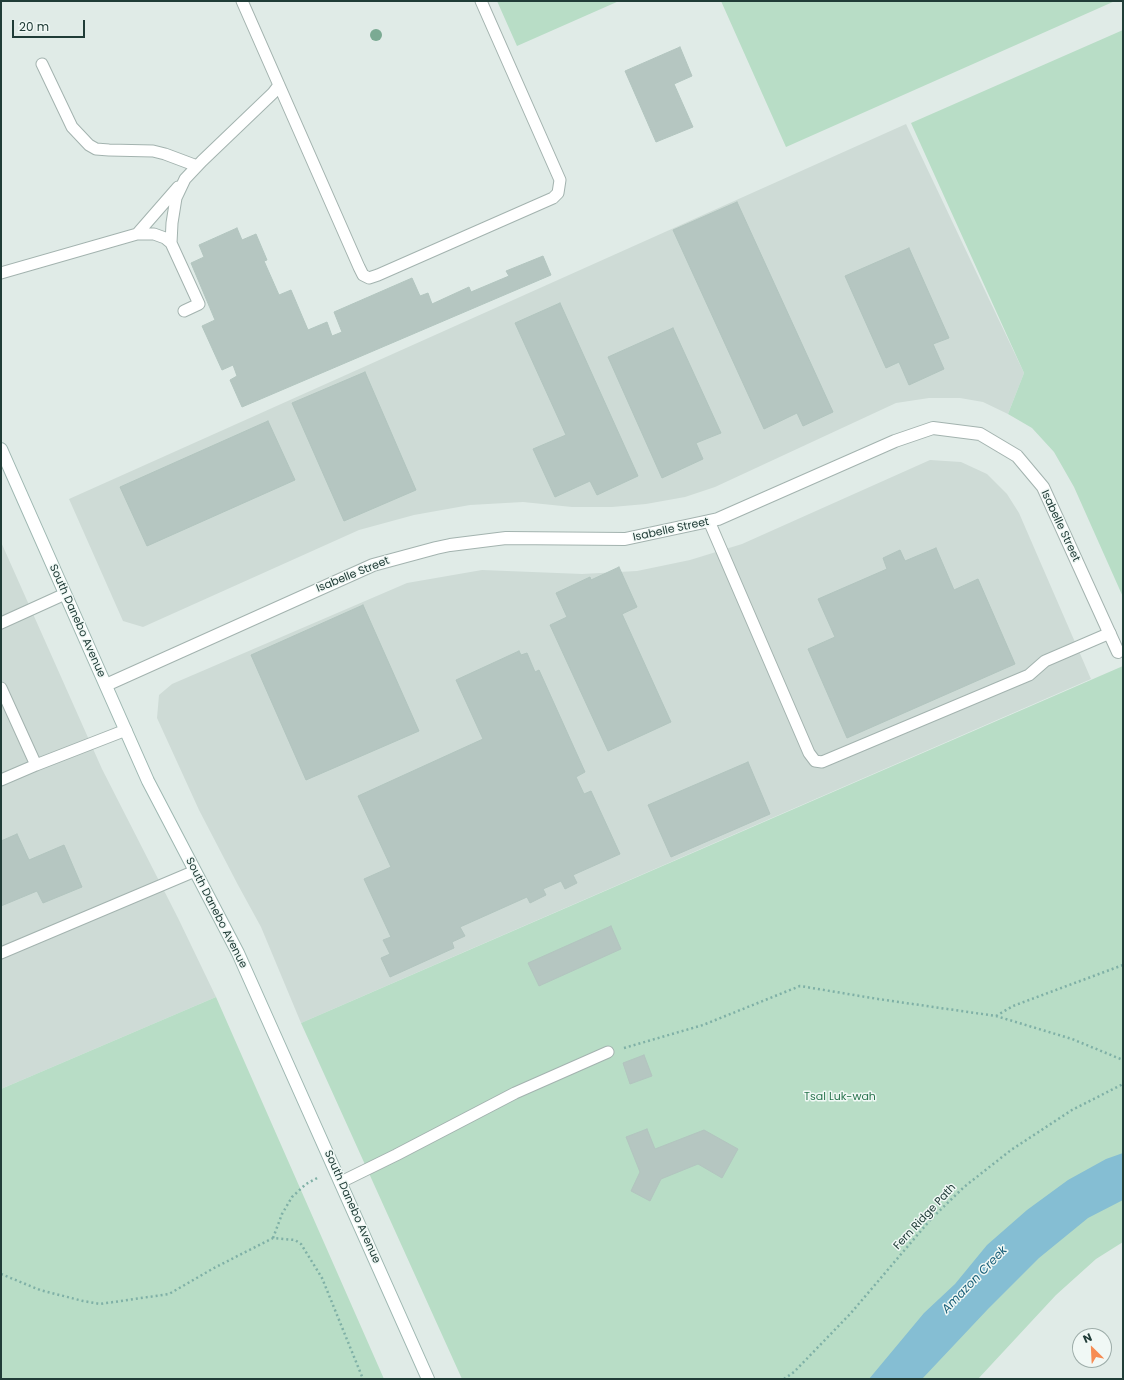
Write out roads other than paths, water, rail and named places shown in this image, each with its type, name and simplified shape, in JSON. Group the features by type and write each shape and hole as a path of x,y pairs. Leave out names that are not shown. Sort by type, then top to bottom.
{"street":[{"name":"Isabelle Street","path":"106,685 373,565 436,548 506,538 626,540 718,519 895,441 933,428 980,434 1017,456 1043,487 1118,652"},
{"name":"South Danebo Avenue","path":"1,449 148,781 238,953 428,1379"}],"lane":[{"path":"242,1 359,267 363,275 369,278 378,276 553,198 558,193 560,180 481,1"},
{"path":"42,64 72,127 88,145 96,149 153,151 166,154 197,166"},
{"path":"137,234 197,166 273,93 279,85"},
{"path":"171,243 172,223 176,198 185,179"},
{"path":"1,273 137,234 154,234 165,238 171,243 199,304 184,311"},
{"path":"709,521 809,753 815,761 822,762 1029,675 1045,661 1110,634"},
{"path":"1,623 66,594"},
{"path":"1,688 36,765"},
{"path":"1,780 126,730"},
{"path":"1,953 195,871"},
{"path":"341,1182 396,1156 514,1092 608,1052"}],"water":[{"name":"Amazon Creek","path":"1123,1153 1123,1200 1088,1218 1039,1258 988,1309 922,1379 869,1379 924,1313 955,1284 987,1245 1027,1210 1068,1180 1106,1159"}],"park label":[{"name":"Tsal Luk-wah","path":"840,1097"}]}
